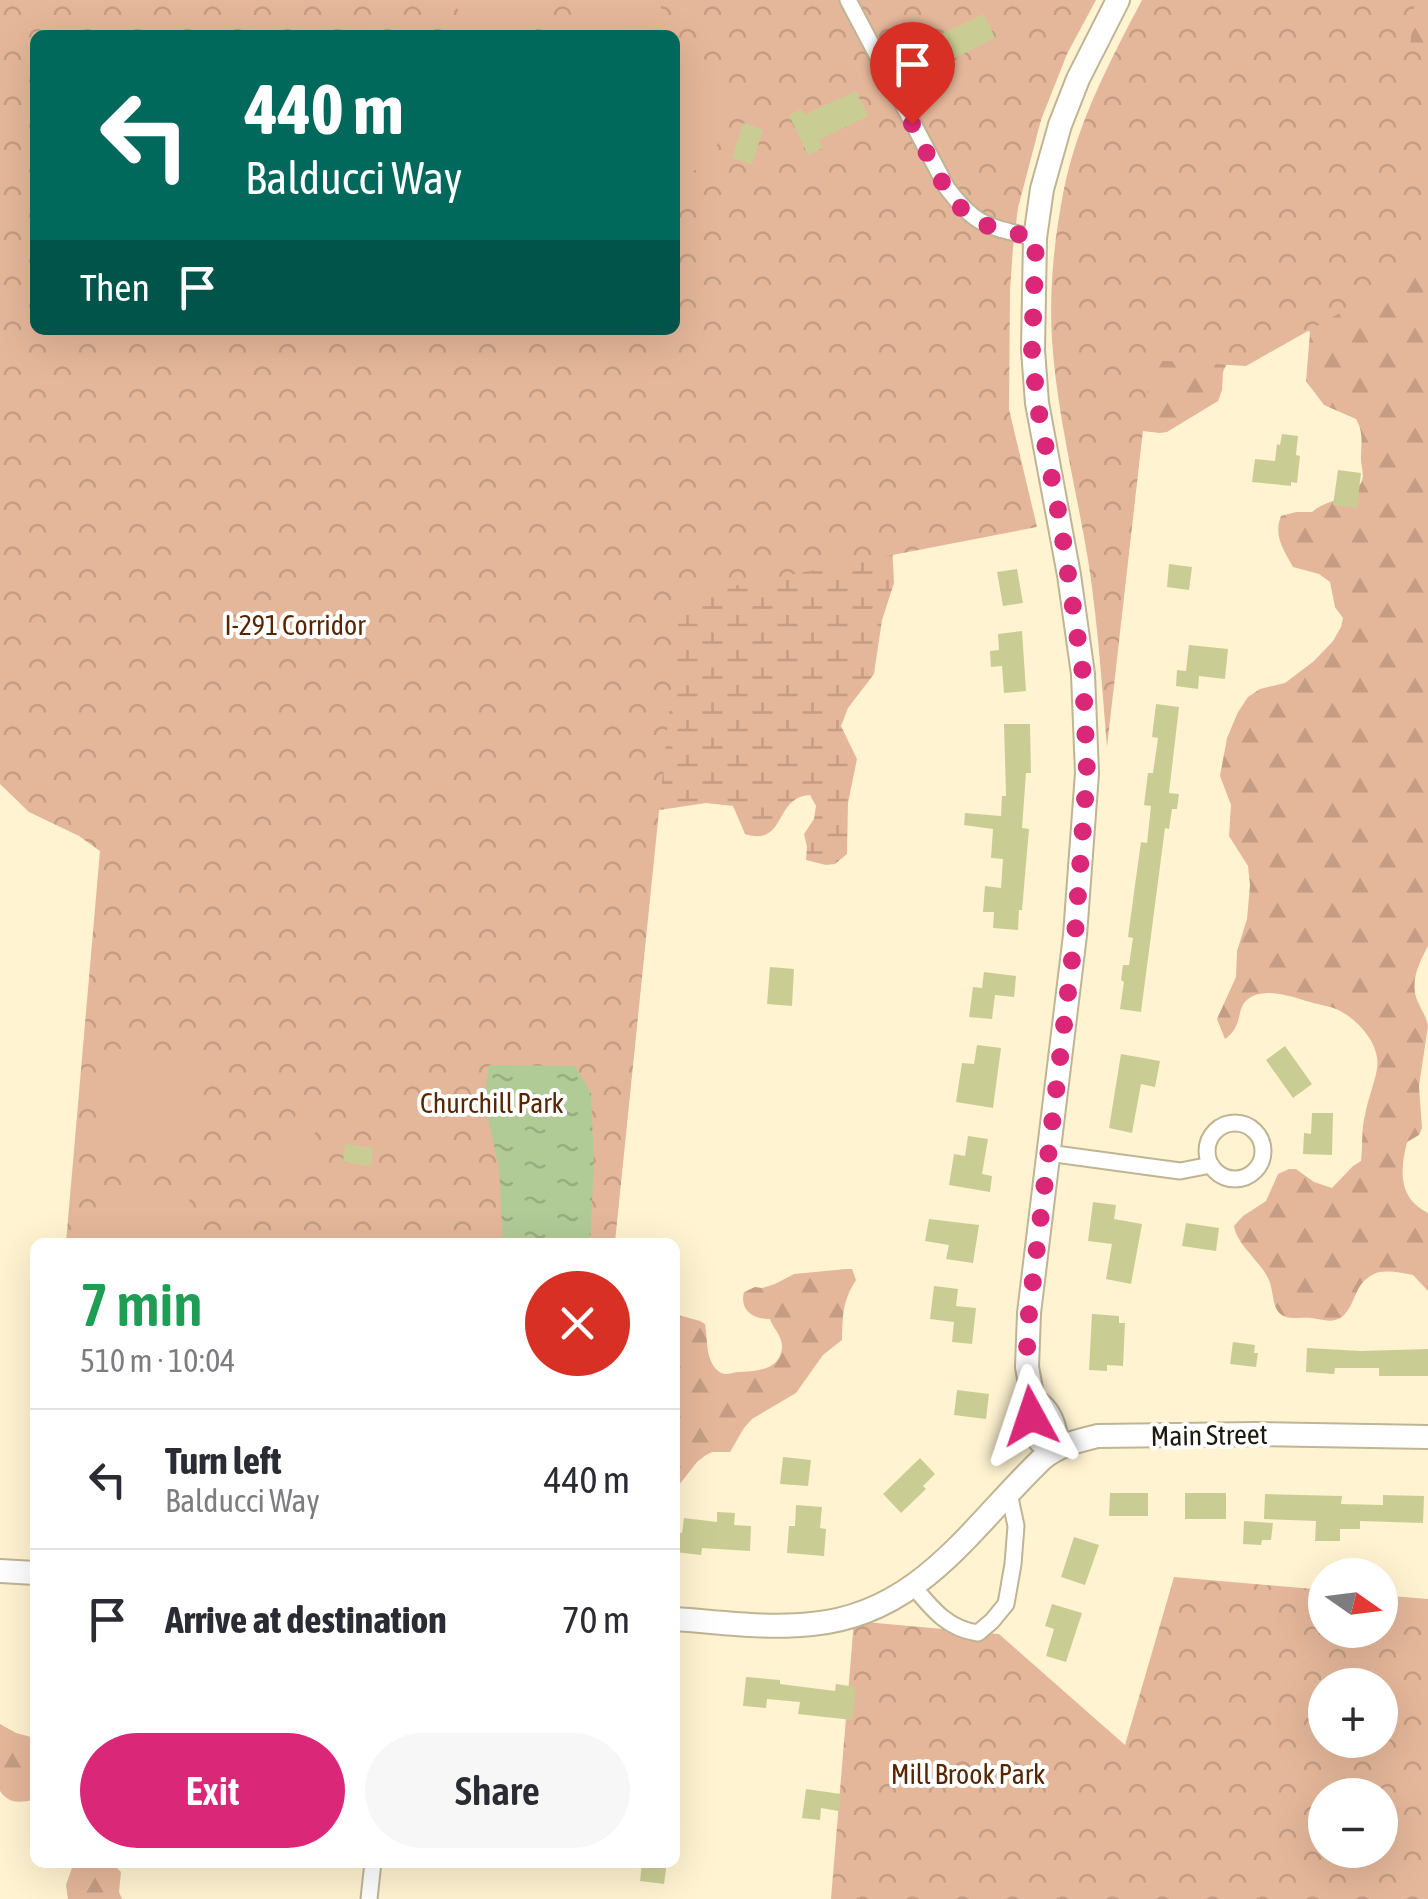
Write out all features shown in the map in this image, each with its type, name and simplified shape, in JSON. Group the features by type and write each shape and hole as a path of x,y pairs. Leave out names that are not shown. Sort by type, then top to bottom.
{"main road":[{"path":"1052,1450 1056,1435 1047,1410 1032,1400 1026,1367 1029,1313 1075,935 1087,773 1083,674 1037,403 1032,350 1036,238 1042,189 1060,125 1078,79 1118,0"},
{"name":"Main Street","path":"680,1619 815,1624 862,1613 914,1587 970,1536 1052,1450 1098,1436 1428,1436"},
{"path":"0,1572 30,1574"}],"street":[{"path":"848,0 946,188 962,209 983,224 1036,238"},
{"path":"1048,1153 1180,1171 1211,1165"},
{"path":"914,1587 946,1621 963,1630 978,1632 992,1621 1006,1604 1013,1564 1016,1526 1009,1493"},
{"path":"369,1899 373,1868"}],"green space":[{"name":"I-291 Corridor","path":"0,0 1096,0 1067,54 1041,120 1018,208 1013,248 1009,409 1037,527 681,596 615,1238 66,1238 100,851 79,836 29,812 0,784"},
{"path":"453,0 564,0 535,30 468,30"},
{"path":"588,0 657,0 672,30 559,30"},
{"path":"1142,0 1415,0 1410,47 1428,49 1428,263 1246,366 1151,360 1107,747 1092,589 1055,368 1052,283 1060,208 1070,164 1086,115"},
{"path":"1171,0 1428,0 1428,946 1415,980 1415,995 1428,1026 1419,1086 1422,1128 1419,1135 1407,1142 1403,1173 1411,1200 1428,1213 1428,1291 1413,1275 1378,1273 1362,1283 1347,1312 1334,1320 1282,1315 1275,1305 1268,1278 1239,1240 1234,1226 1266,1201 1278,1174 1296,1169 1314,1182 1332,1188 1361,1161 1364,1121 1377,1069 1375,1050 1366,1033 1344,1013 1275,993 1247,1000 1235,1028 1225,1039 1217,1019 1236,977 1250,885 1248,866 1229,836 1231,805 1220,776 1227,738 1248,697 1260,689 1285,683 1314,661 1341,627 1343,618 1335,607 1330,582 1319,574 1293,567 1278,530 1281,516 1312,512 1357,488 1363,477 1361,434 1356,419 1324,405 1306,381 1310,333 1307,327 1237,340 1223,372 1218,401 1167,432 1142,431"},
{"path":"680,45 691,66 705,59 729,107 712,161 680,178"},
{"path":"675,335 680,335 892,541 894,583 882,620 874,674 848,708 841,726 857,759 848,803 847,854 835,864 806,860 804,834 814,819 816,806 810,795 790,804 768,834 758,836 745,834 733,806 706,803 653,811"},
{"path":"108,1048 207,1057 198,1151 99,1143"},
{"path":"296,1115 317,1130 287,1175 265,1161"},
{"path":"98,1185 190,1194 185,1238 93,1234"},
{"path":"852,1269 856,1280 846,1302 842,1340 823,1355 796,1393 752,1419 730,1452 706,1455 680,1484 680,1315 705,1324 710,1360 720,1372 759,1370 777,1361 782,1344 770,1319 753,1316 746,1309 744,1292 794,1274"},
{"name":"Mill Brook Park","path":"1174,1577 1308,1589 1308,1648 1398,1648 1398,1596 1428,1599 1428,1899 831,1899 854,1621 999,1634 1125,1745"},
{"path":"0,1724 30,1737 30,1801 11,1801 0,1791"},
{"path":"72,1868 117,1868 121,1872 122,1899 68,1899 66,1885"}],"water":[{"path":"489,1065 575,1066 591,1093 594,1165 590,1238 503,1238 499,1168 484,1101"}],"building":[{"path":"984,14 995,38 953,59 941,34"},
{"path":"856,91 868,116 819,140 823,148 808,155 789,115 801,109 804,115"},
{"path":"743,123 763,130 752,164 732,158"},
{"path":"1282,434 1298,436 1297,483 1291,482 1291,486 1252,482 1255,459 1275,461"},
{"path":"1338,470 1361,473 1357,508 1333,505"},
{"path":"1169,564 1192,567 1189,590 1167,587"},
{"path":"1017,569 1023,603 1003,606 997,572"},
{"path":"1022,631 1026,691 1004,693 1002,666 991,667 990,651 999,650 998,634"},
{"path":"1189,645 1228,649 1225,679 1199,676 1198,689 1176,686 1177,670 1186,671"},
{"path":"1156,704 1179,707 1169,793 1179,794 1169,829 1165,828 1141,1012 1120,1009 1124,982 1121,980 1123,965 1129,965 1133,938 1128,937 1141,842 1147,843 1151,806 1144,805 1158,738 1152,737"},
{"path":"1004,724 1030,724 1031,773 1026,773 1022,828 1029,829 1018,930 993,928 994,912 983,912 985,886 1001,888 1003,859 991,858 993,829 964,825 965,813 1001,816 1002,796 1006,796"},
{"path":"770,967 794,969 792,1006 767,1004"},
{"path":"984,972 1016,976 1014,997 995,995 992,1019 969,1017 973,987 982,988"},
{"path":"977,1045 1001,1048 993,1108 956,1102 962,1063 974,1064"},
{"path":"1285,1046 1312,1084 1293,1098 1266,1060"},
{"path":"1121,1054 1160,1061 1155,1087 1141,1084 1132,1133 1109,1128"},
{"path":"1312,1113 1333,1113 1332,1155 1303,1154 1304,1133 1311,1134"},
{"path":"968,1136 988,1139 982,1174 992,1176 990,1192 949,1185 954,1154 965,1156"},
{"path":"345,1144 373,1148 371,1166 343,1162"},
{"path":"1093,1202 1116,1205 1114,1219 1142,1224 1131,1284 1106,1279 1112,1244 1088,1241"},
{"path":"929,1219 979,1225 973,1263 946,1259 949,1245 925,1241"},
{"path":"1186,1223 1219,1228 1216,1251 1182,1246"},
{"path":"934,1286 958,1289 956,1306 976,1308 972,1344 952,1342 954,1322 930,1319"},
{"path":"1092,1314 1119,1316 1119,1323 1125,1323 1123,1366 1107,1365 1107,1371 1089,1370"},
{"path":"1233,1342 1255,1345 1256,1367 1230,1364"},
{"path":"1307,1348 1428,1349 1428,1376 1379,1376 1379,1368 1335,1368 1334,1374 1306,1372"},
{"path":"957,1390 989,1394 986,1419 954,1415"},
{"path":"783,1457 811,1460 808,1486 780,1484"},
{"path":"920,1458 935,1474 923,1486 926,1489 901,1513 883,1494"},
{"path":"1110,1493 1148,1493 1148,1516 1109,1516"},
{"path":"1185,1493 1226,1493 1226,1519 1185,1519"},
{"path":"1265,1494 1342,1496 1341,1504 1383,1505 1383,1495 1424,1496 1423,1523 1360,1521 1360,1529 1340,1529 1340,1541 1315,1541 1316,1521 1264,1519"},
{"path":"796,1505 822,1507 820,1528 826,1529 824,1556 787,1553 789,1526 795,1526"},
{"path":"717,1512 735,1513 734,1525 751,1526 750,1551 702,1548 701,1555 680,1553 684,1518 717,1522"},
{"path":"1244,1521 1273,1523 1271,1540 1262,1540 1261,1545 1243,1544"},
{"path":"1074,1537 1099,1545 1085,1585 1061,1577"},
{"path":"1052,1604 1082,1613 1066,1662 1046,1656 1054,1629 1045,1626"},
{"path":"746,1677 835,1691 836,1684 856,1687 852,1720 798,1714 800,1702 767,1699 766,1708 743,1706"},
{"path":"806,1789 841,1794 839,1811 821,1808 820,1820 802,1818"},
{"path":"641,1868 666,1868 664,1884 640,1881"}],"route":[{"path":"912,124 946,188 971,218 1036,238 1032,350 1037,403 1060,520 1083,674 1087,773 1075,935 1029,1313 1026,1367 1031,1416"}],"park label":[{"name":"Churchill Park","path":"492,1103"}]}
